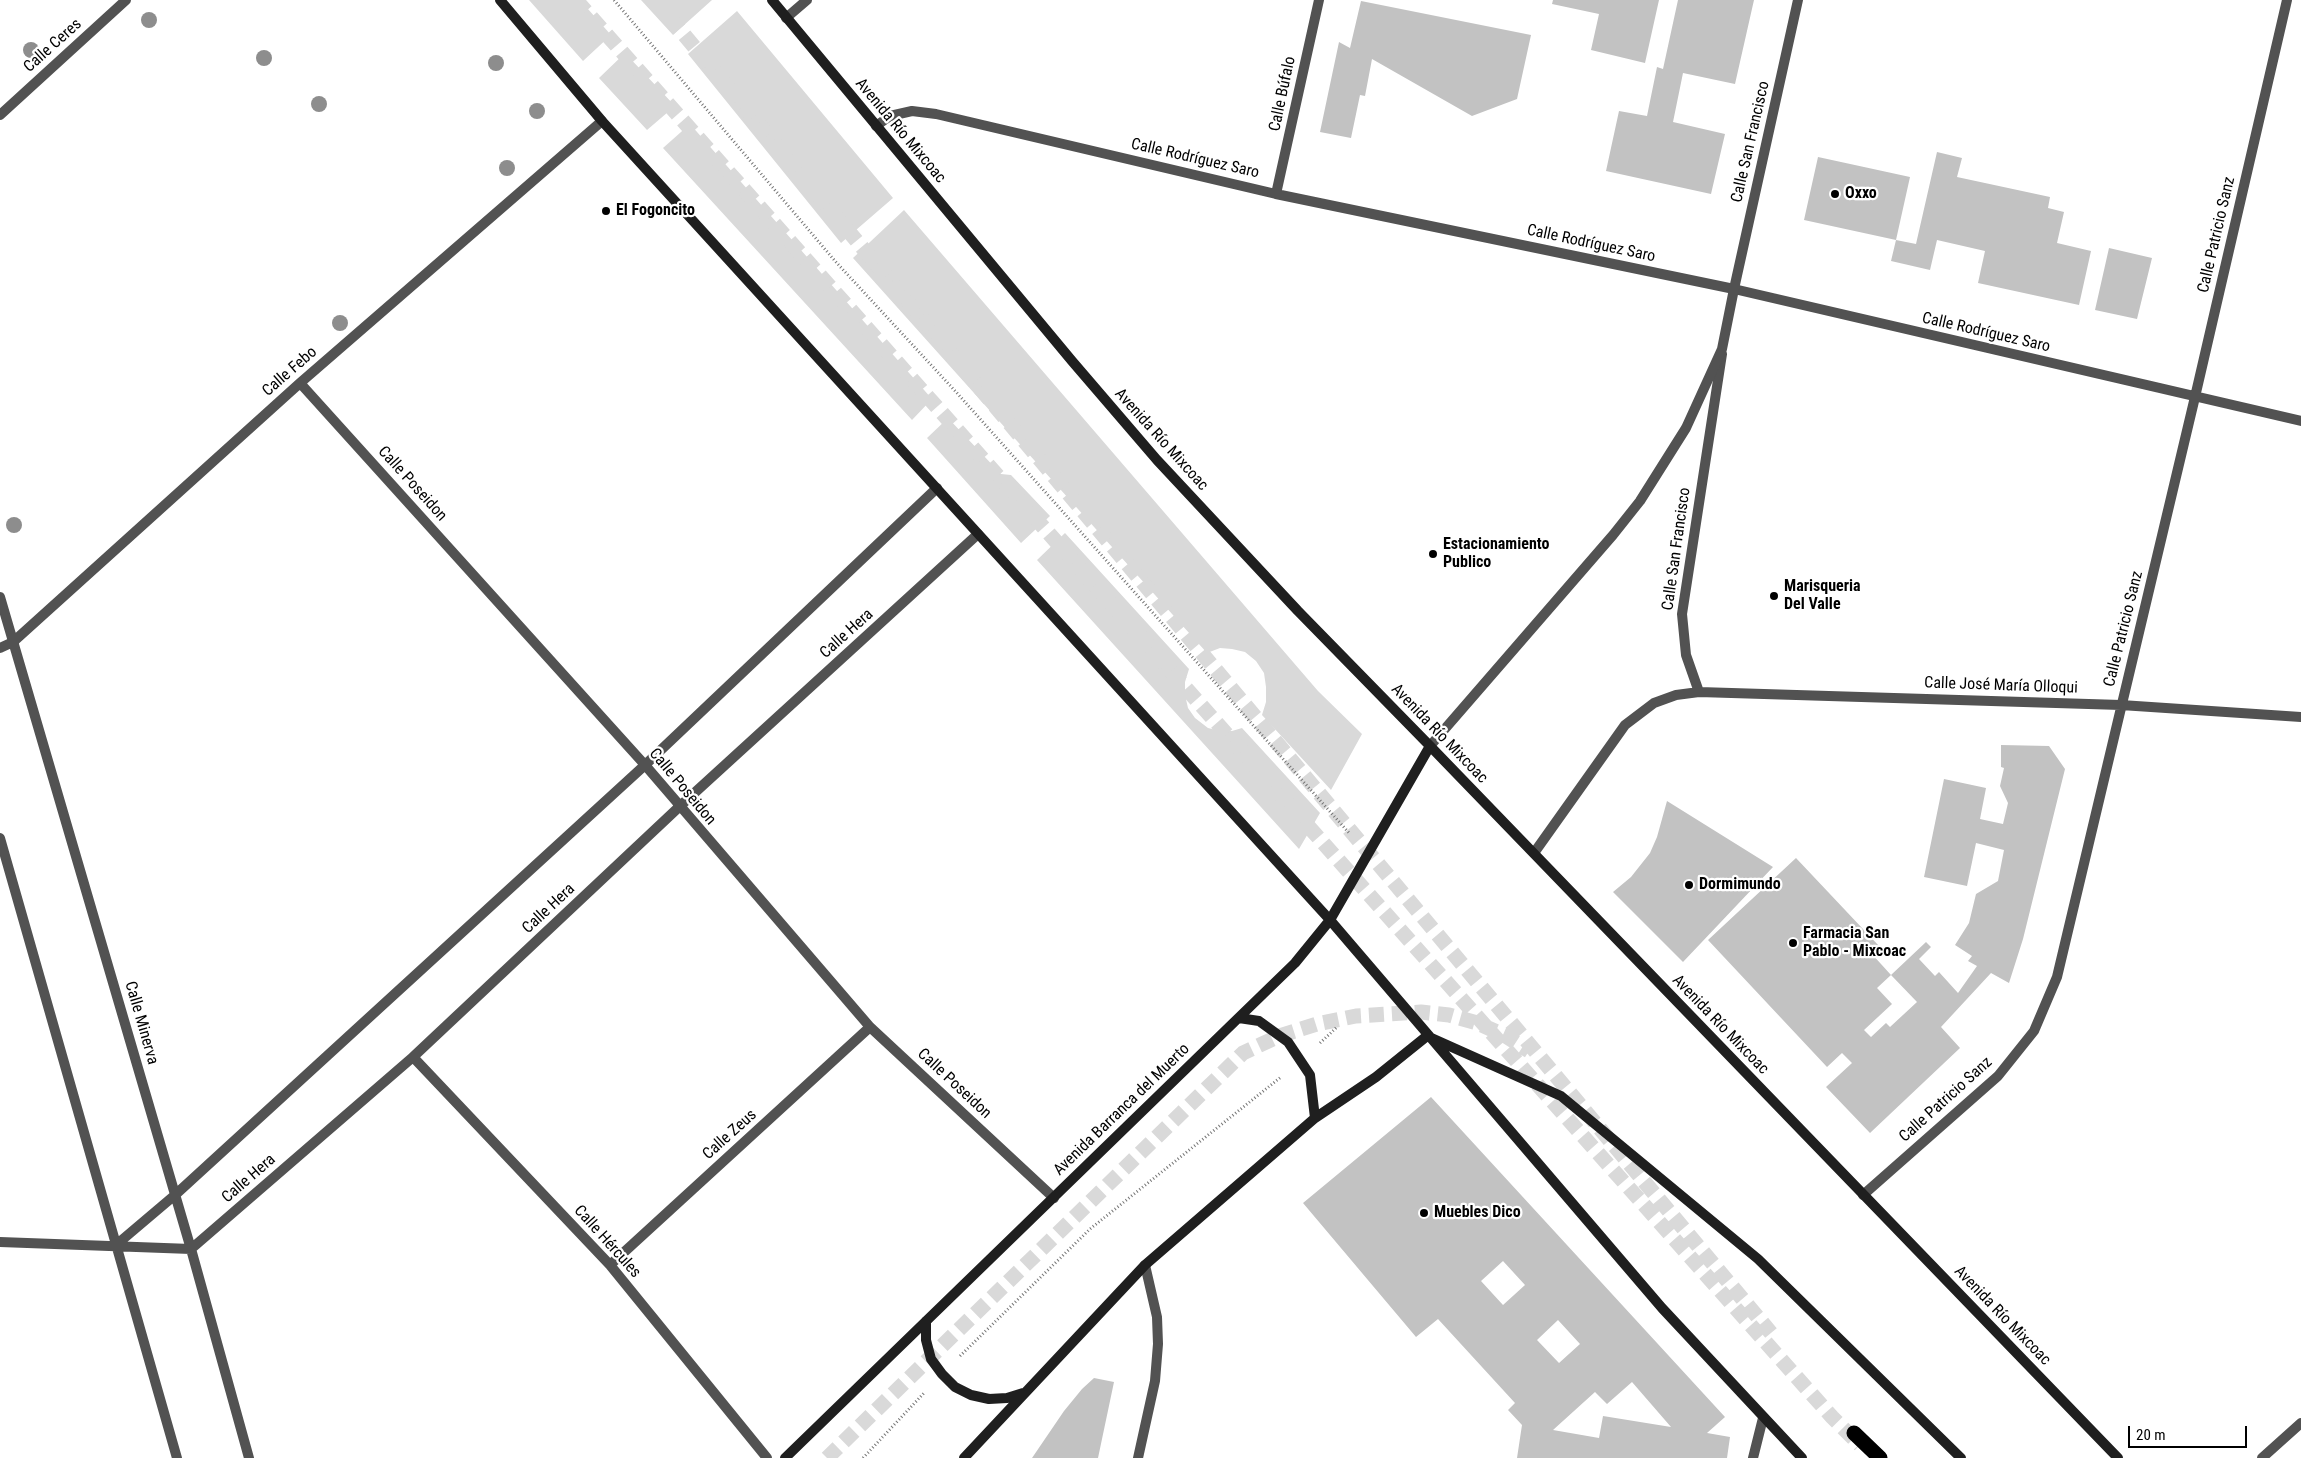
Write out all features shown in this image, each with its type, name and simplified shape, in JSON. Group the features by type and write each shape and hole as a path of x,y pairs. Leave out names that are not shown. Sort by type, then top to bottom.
{"highway":[{"path":"1854,1433 1880,1458"}],"main road":[{"path":"500,0 602,121 1330,920 1427,1036 1662,1308 1802,1458"},
{"name":"Avenida Río Mixcoac","path":"772,0 1072,361 1157,460 1298,612 1534,853 2118,1458"},
{"name":"Avenida Barranca del Muerto","path":"786,1458 1295,963 1330,920 1430,746"},
{"path":"1239,1018 1259,1021 1288,1042 1310,1075 1315,1118"},
{"path":"964,1458 1145,1265 1315,1118 1376,1077 1427,1036"},
{"path":"1427,1036 1561,1096 1758,1259 1961,1458"},
{"path":"926,1321 926,1340 931,1359 955,1387 971,1395 989,1399 1007,1398 1024,1392"}],"street":[{"name":"Calle Ceres","path":"0,115 126,0"},
{"path":"786,18 806,0"},
{"name":"Calle Búfalo","path":"1276,194 1319,0"},
{"name":"Calle San Francisco","path":"1699,692 1686,655 1682,614 1722,349 1798,0"},
{"name":"Calle Patricio Sanz","path":"1863,1195 1998,1076 2034,1031 2057,977 2195,397 2286,0"},
{"name":"Calle Rodríguez Saro","path":"876,126 890,116 912,110 928,113 1276,194 1734,289 2301,421"},
{"name":"Calle Febo","path":"0,648 13,642 300,383 602,121"},
{"name":"Calle San Francisco","path":"1430,746 1640,501 1686,428 1722,349"},
{"name":"Calle Poseidon","path":"300,383 645,765 679,807 870,1027 1054,1198"},
{"path":"116,1245 176,1195 645,765 937,488"},
{"name":"Calle Hera","path":"191,1249 414,1057 679,807 978,534"},
{"name":"Calle Minerva","path":"0,597 176,1195 249,1458"},
{"path":"1534,853 1625,725 1654,702 1676,695 1699,692"},
{"name":"Calle José María Olloqui","path":"1699,692 2121,705 2301,717"},
{"path":"0,838 177,1458"},
{"name":"Calle Zeus","path":"610,1265 870,1027"},
{"name":"Calle Hércules","path":"414,1057 610,1265 767,1458"},
{"path":"0,1242 191,1249"},
{"path":"1138,1458 1155,1381 1158,1344 1155,1308 1145,1265"},
{"path":"1753,1458 1763,1418"},
{"path":"2262,1458 2301,1423"}],"path":[{"path":"614,0 836,260 1367,853"},
{"path":"863,1458 942,1374 1090,1229 1300,1061 1337,1027"}],"shaded area":[{"path":"529,0 580,0 611,35 583,61"},
{"path":"641,0 712,0 673,35"},
{"path":"737,11 893,198 841,243 688,54"},
{"path":"625,53 675,106 647,130 599,78"},
{"path":"690,124 932,399 912,420 663,148"},
{"path":"904,210 1318,691 1362,734 1331,790 1262,715 1266,702 1266,687 1264,673 1256,661 1245,652 1232,649 1220,648 1207,653 853,258"},
{"path":"948,418 1001,474 1011,475 1050,516 1021,543 927,438"},
{"path":"1065,533 1189,669 1185,682 1185,695 1188,708 1195,718 1208,728 1220,731 1232,731 1242,728 1320,813 1299,849 1037,560"}],"building":[{"path":"1553,0 1659,0 1645,63 1591,50 1599,14 1552,4"},
{"path":"1678,0 1754,0 1735,84 1683,73 1673,122 1725,134 1711,194 1606,171 1619,111 1647,116 1657,67 1663,69"},
{"path":"1361,1 1531,35 1517,99 1472,116 1372,59 1365,96 1360,95 1351,138 1320,132 1339,42 1350,48"},
{"path":"1937,152 1962,158 1957,177 2050,197 2048,208 2064,212 2057,243 2091,251 2079,305 1978,283 1985,251 1937,240 1930,270 1891,261 1896,240 1916,244"},
{"path":"1818,157 1910,177 1896,240 1804,220"},
{"path":"2109,248 2152,258 2137,319 2095,310"},
{"path":"2001,745 2049,746 2065,769 2023,939 2009,983 1991,973 1941,1027 1960,1048 1870,1133 1826,1087 1852,1063 1842,1053 1827,1067 1708,940 1796,858 1879,946 1871,953 1891,975 1926,942 1931,947 1919,959 1935,976 1939,972 1958,993 1977,966 1968,961 1972,956 1955,945 1969,923 1976,894 1998,881 2004,850 1976,843 1967,886 1924,877 1944,779 1986,788 1980,819 2003,824 2008,803 2000,786 2004,768 2001,767","holes":["1891,975 1917,1002 1890,1027 1886,1023 1871,1037 1864,1030 1892,1004 1877,988"]},
{"name":"Dormimundo","path":"1667,801 1773,867 1683,962 1613,892 1631,877 1650,853 1657,837"},
{"path":"1431,1097 1725,1417 1707,1433 1730,1437 1727,1458 1517,1458 1522,1425 1508,1410 1515,1403 1438,1319 1416,1337 1303,1203","holes":["1503,1261 1525,1285 1503,1305 1481,1281","1558,1320 1580,1344 1559,1363 1537,1340","1632,1382 1671,1427 1603,1416 1599,1438 1553,1430 1595,1392 1607,1404"]},
{"path":"1094,1378 1114,1382 1098,1458 1032,1458 1064,1411"}],"tunnel":[{"path":"576,0 1832,1417 1860,1445"},
{"path":"655,0 1771,1333"},
{"path":"827,1458 1243,1053 1279,1036 1317,1024 1356,1016 1421,1012 1449,1015 1477,1023 1504,1035 1529,1051"}],"place":[{"name":"Oxxo","path":"1835,194"},
{"name":"El Fogoncito","path":"606,211"},
{"name":"Estacionamiento Publico","path":"1433,554"},
{"name":"Marisqueria Del Valle","path":"1774,596"},
{"name":"Dormimundo","path":"1689,885"},
{"name":"Farmacia San Pablo - Mixcoac","path":"1793,943"},
{"name":"Muebles Dico","path":"1424,1213"}]}
